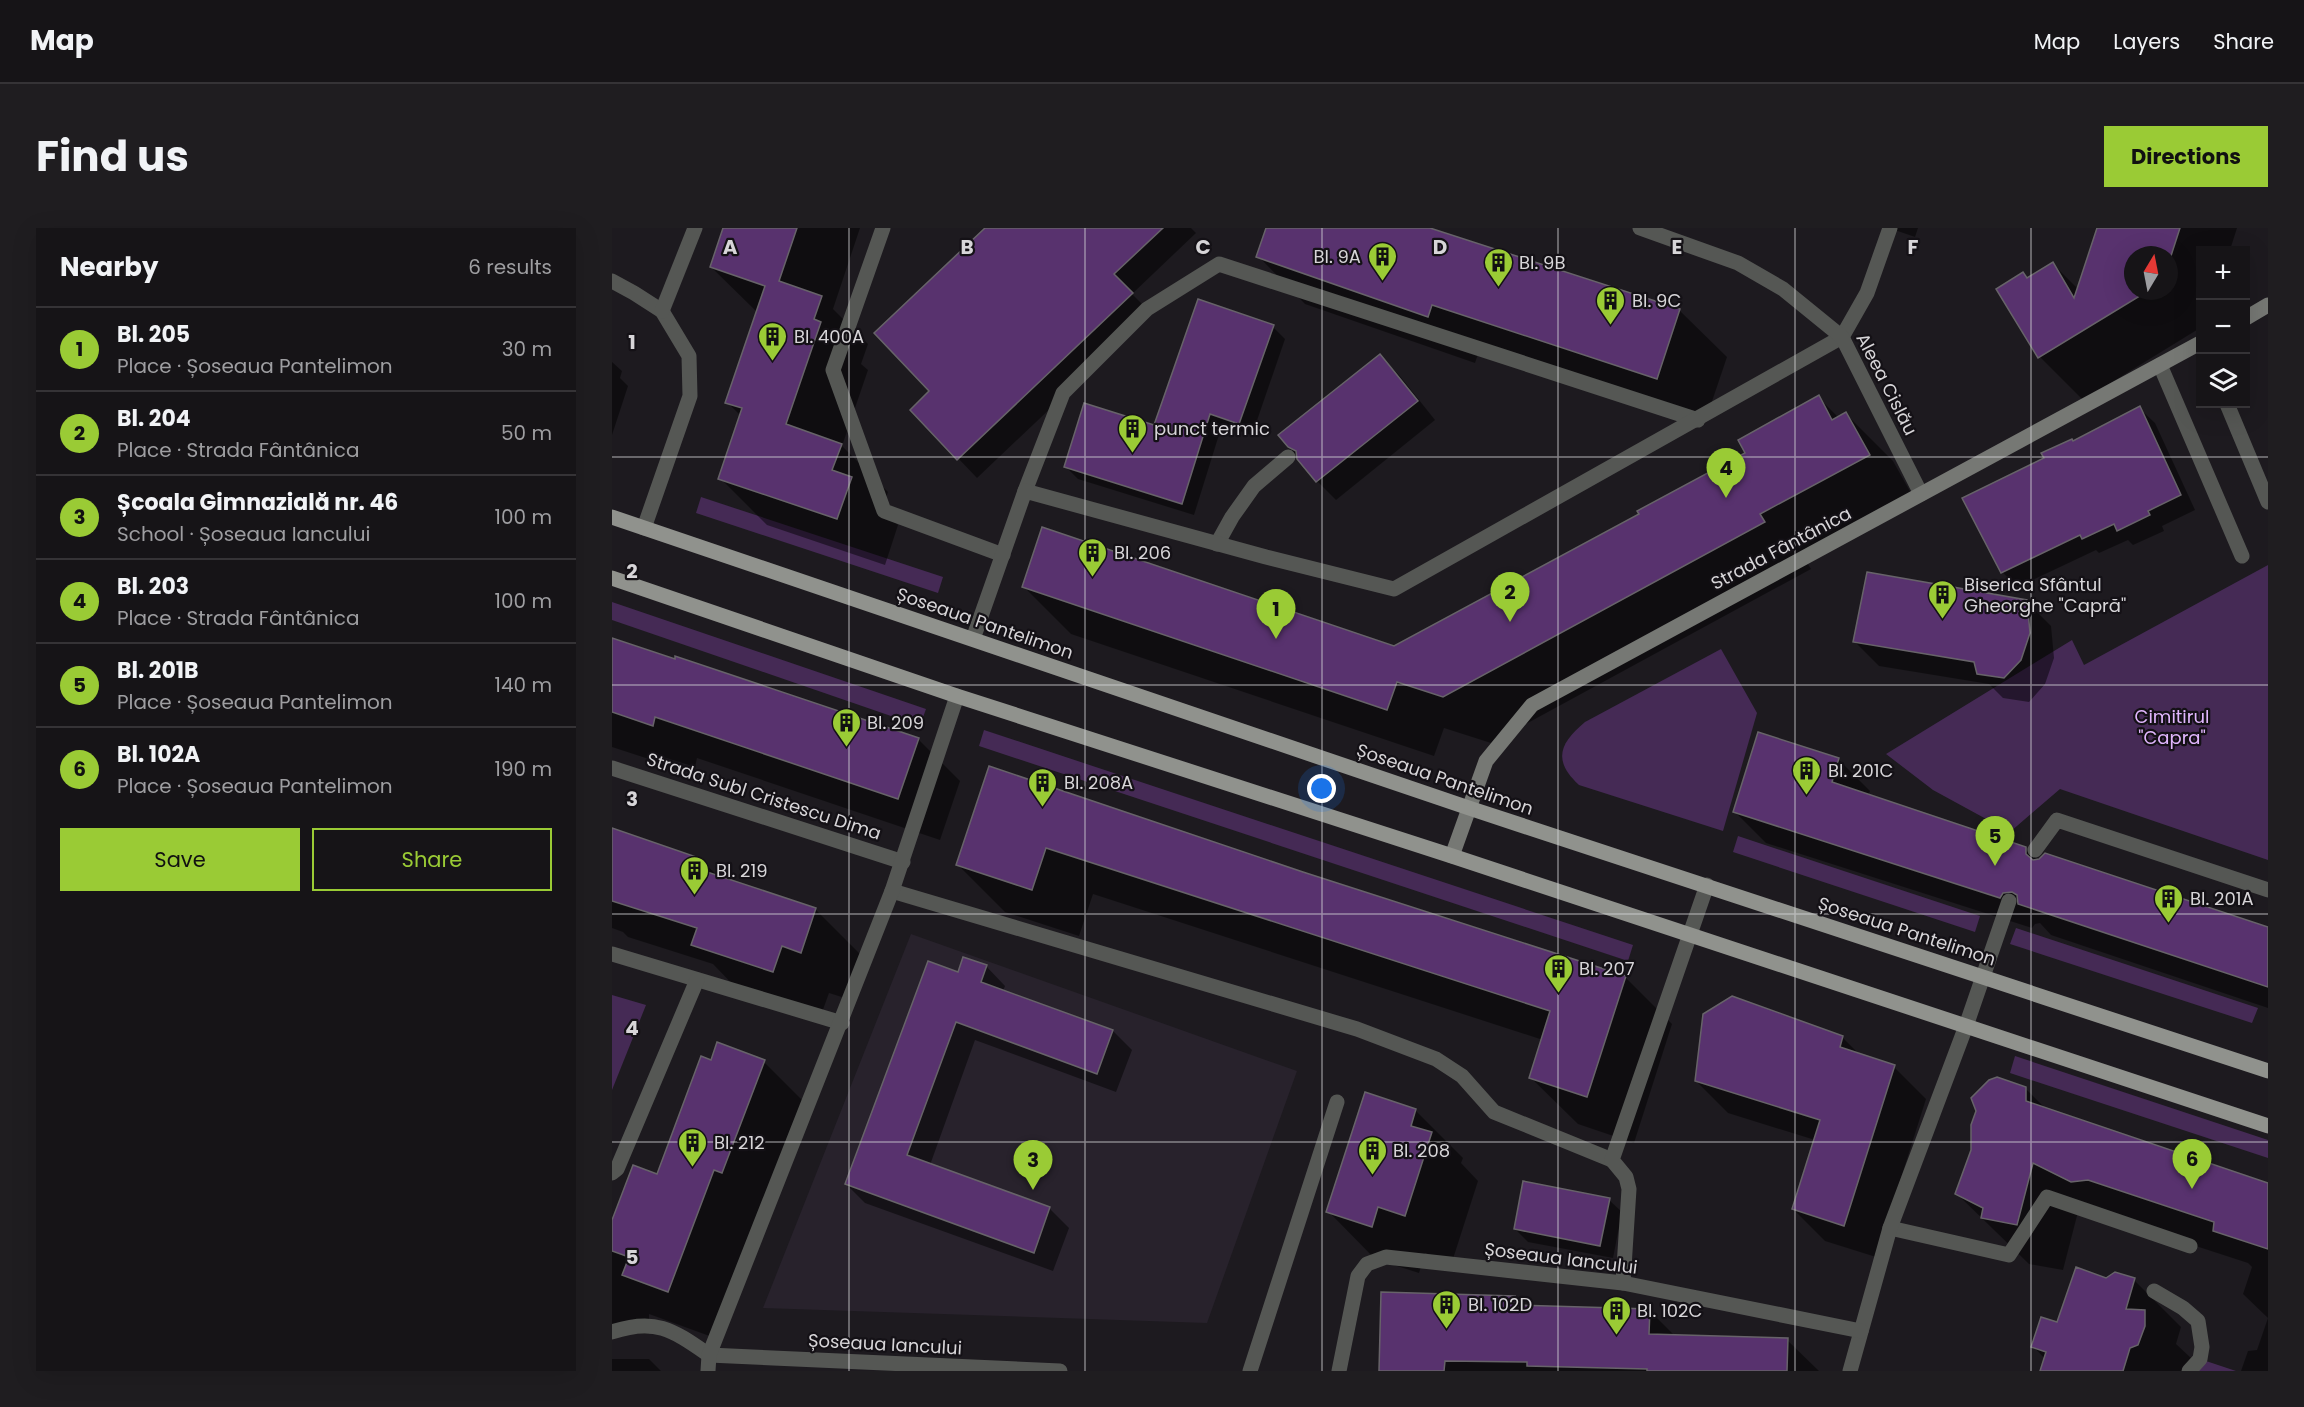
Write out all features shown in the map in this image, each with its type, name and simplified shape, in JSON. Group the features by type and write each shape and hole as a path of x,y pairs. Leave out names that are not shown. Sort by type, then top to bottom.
{"main road":[{"name":"Șoseaua Pantelimon","path":"612,517 1469,808 2268,1071"},
{"path":"612,578 957,696 1452,856 1688,936 2268,1126"}],"street":[{"path":"662,311 695,228"},
{"path":"883,228 832,370 884,511 1003,555"},
{"name":"Aleea Cislău","path":"1640,228 1738,264 1783,289 1842,337 1921,494"},
{"path":"1025,491 1394,590 1842,337 1867,293 1890,228"},
{"path":"973,639 1025,491 1063,393 1147,309 1219,264 1698,420"},
{"path":"612,281 662,311 689,356 690,396 644,528"},
{"path":"2250,316 2268,305"},
{"name":"Strada Fântânica","path":"1452,856 1486,760 1532,705 2196,345"},
{"path":"2160,365 2242,556"},
{"path":"2229,408 2268,502"},
{"path":"1217,544 1232,517 1254,486 1288,457"},
{"path":"612,1332 627,1327 652,1325 677,1333 709,1363 903,862 957,696"},
{"name":"Strada Subl Cristescu Dima","path":"612,768 903,862"},
{"path":"2035,850 2057,820 2268,890"},
{"path":"1612,1160 1707,885"},
{"path":"892,891 1357,1029 1436,1059 1462,1076 1494,1112 1612,1160 1626,1177 1629,1189 1623,1283"},
{"path":"1850,1371 1890,1228 1966,1026 2009,901"},
{"path":"612,954 842,1023"},
{"path":"612,1173 617,1169 697,980"},
{"path":"1250,1371 1337,1102"},
{"path":"1890,1228 2009,1255 2047,1197 2190,1246"},
{"name":"Șoseaua Iancului","path":"1339,1371 1358,1276 1367,1264 1386,1257 1623,1283 1861,1331"},
{"path":"2154,1291 2183,1308 2198,1322 2202,1347 2200,1359 2189,1371"},
{"name":"Șoseaua Iancului","path":"709,1363 1060,1371"}],"shaded area":[{"path":"911,934 1297,1071 1207,1323 763,1308"}],"green space":[{"path":"701,497 943,577 938,593 696,513"},
{"name":"Cimitirul \"Capra\"","path":"2268,565 2268,860 2060,789 2010,832 1933,790 1886,754 2072,640 2084,665"},
{"path":"612,602 926,709 920,726 612,620"},
{"path":"1721,649 1757,713 1723,831 1579,785 1570,776 1562,760 1562,752 1570,737 1585,722"},
{"path":"984,730 1633,945 1628,961 979,746"},
{"path":"1738,836 1980,916 1975,932 1733,852"},
{"path":"2016,928 2258,1008 2252,1023 2010,944"},
{"path":"612,995 646,1005 612,1090"},
{"path":"2015,1056 2268,1140 2268,1158 2010,1073"},
{"path":"2200,1359 2236,1371 2196,1371"}],"building":[{"name":"Bl. 400A","path":"723,228 797,228 779,281 822,296 814,319 821,322 786,424 842,444 832,470 852,477 837,519 718,479 742,408 725,403 765,286 710,267"},
{"path":"985,228 1163,228 1114,274 1133,293 957,460 910,410 929,391 874,333"},
{"path":"1266,228 1430,228 1680,309 1657,379 1432,305 1428,317 1256,257"},
{"path":"2097,228 2180,228 2174,246 2124,246 2124,300 2133,300 2038,358 1996,289 2023,272 2027,278 2053,262 2074,298"},
{"path":"1198,299 1274,325 1239,424 1210,414 1182,504 1064,467 1084,403 1154,425"},
{"path":"1380,354 1418,401 1316,482 1297,459 1296,451 1288,447 1278,435"},
{"path":"1819,395 1832,420 1846,412 1870,455 1760,514 1765,522 1443,697 1397,682 1387,710 1022,587 1042,527 1394,646 1639,514 1637,511 1745,453 1738,440"},
{"path":"2140,406 2181,495 2148,511 2150,515 2117,531 2114,524 2082,539 2080,535 2001,573 1962,498 2044,458 2041,453 2072,439 2073,441"},
{"name":"Biserica Sfântul Gheorghe \"Capră\"","path":"1867,572 2027,600 2030,633 2021,660 2004,678 1977,674 1974,662 1853,642"},
{"path":"612,638 675,659 675,656 919,738 898,799 655,717 653,726 612,712"},
{"path":"1758,732 1839,758 1832,782 2026,847 2026,854 2033,860 2039,859 2045,853 2268,927 2268,987 2018,904 2017,895 2012,892 2003,893 2000,898 1733,812"},
{"path":"989,766 1303,872 1626,976 1587,1097 1529,1078 1550,1011 1046,848 1032,890 956,865"},
{"name":"Bl. 219","path":"612,828 702,859 701,870 816,908 801,953 782,946 773,972 691,945 697,928 612,901"},
{"path":"963,957 987,965 981,982 1113,1030 1097,1074 956,1022 907,1155 1050,1207 1034,1253 845,1184 928,961 958,972"},
{"path":"1732,996 1843,1036 1840,1047 1895,1065 1844,1226 1792,1209 1820,1120 1695,1081 1703,1014"},
{"name":"Bl. 212","path":"717,1042 765,1060 722,1173 714,1170 668,1292 622,1275 629,1257 612,1251 612,1220 633,1165 657,1174 701,1056 711,1060"},
{"path":"1997,1077 2026,1087 2026,1101 2268,1183 2268,1249 2213,1231 2214,1222 2088,1180 2071,1182 2033,1163 2017,1225 1981,1218 1983,1208 1955,1194 1971,1150 1971,1125 1976,1111 1971,1098 1989,1080"},
{"name":"Bl. 208","path":"1365,1092 1416,1109 1411,1126 1432,1132 1405,1216 1378,1207 1372,1227 1326,1212"},
{"path":"1523,1181 1610,1198 1600,1246 1514,1229"},
{"path":"2076,1267 2106,1278 2115,1272 2135,1278 2126,1309 2145,1310 2145,1326 2138,1345 2130,1348 2123,1371 2040,1371 2046,1352 2031,1347 2041,1317 2057,1322"},
{"path":"1381,1292 1515,1296 1515,1305 1650,1309 1649,1334 1788,1338 1787,1371 1647,1371 1647,1369 1527,1366 1527,1362 1445,1361 1444,1371 1379,1371"}],"place":[{"name":"Bl. 9A","path":"1382,282"},
{"name":"Bl. 9B","path":"1498,288"},
{"name":"Bl. 9C","path":"1611,326"},
{"name":"Bl. 400A","path":"773,362"},
{"name":"punct termic","path":"1133,454"},
{"name":"Bl. 203","path":"1726,498"},
{"name":"Bl. 206","path":"1093,578"},
{"name":"Biserica Sfântul Gheorghe \"Capră\"","path":"1943,620"},
{"name":"Bl. 204","path":"1510,622"},
{"name":"Bl. 205","path":"1276,639"},
{"name":"Bl. 209","path":"846,748"},
{"name":"Bl. 201C","path":"1807,796"},
{"name":"Bl. 208A","path":"1043,808"},
{"name":"Bl. 201B","path":"1995,866"},
{"name":"Bl. 219","path":"695,896"},
{"name":"Bl. 201A","path":"2169,924"},
{"name":"Bl. 207","path":"1558,994"},
{"name":"Bl. 212","path":"693,1168"},
{"name":"Bl. 208","path":"1372,1176"},
{"name":"Bl. 102A","path":"2192,1189"},
{"name":"Școala Gimnazială nr. 46","path":"1033,1190"},
{"name":"Bl. 102D","path":"1447,1330"},
{"name":"Bl. 102C","path":"1616,1336"}]}
